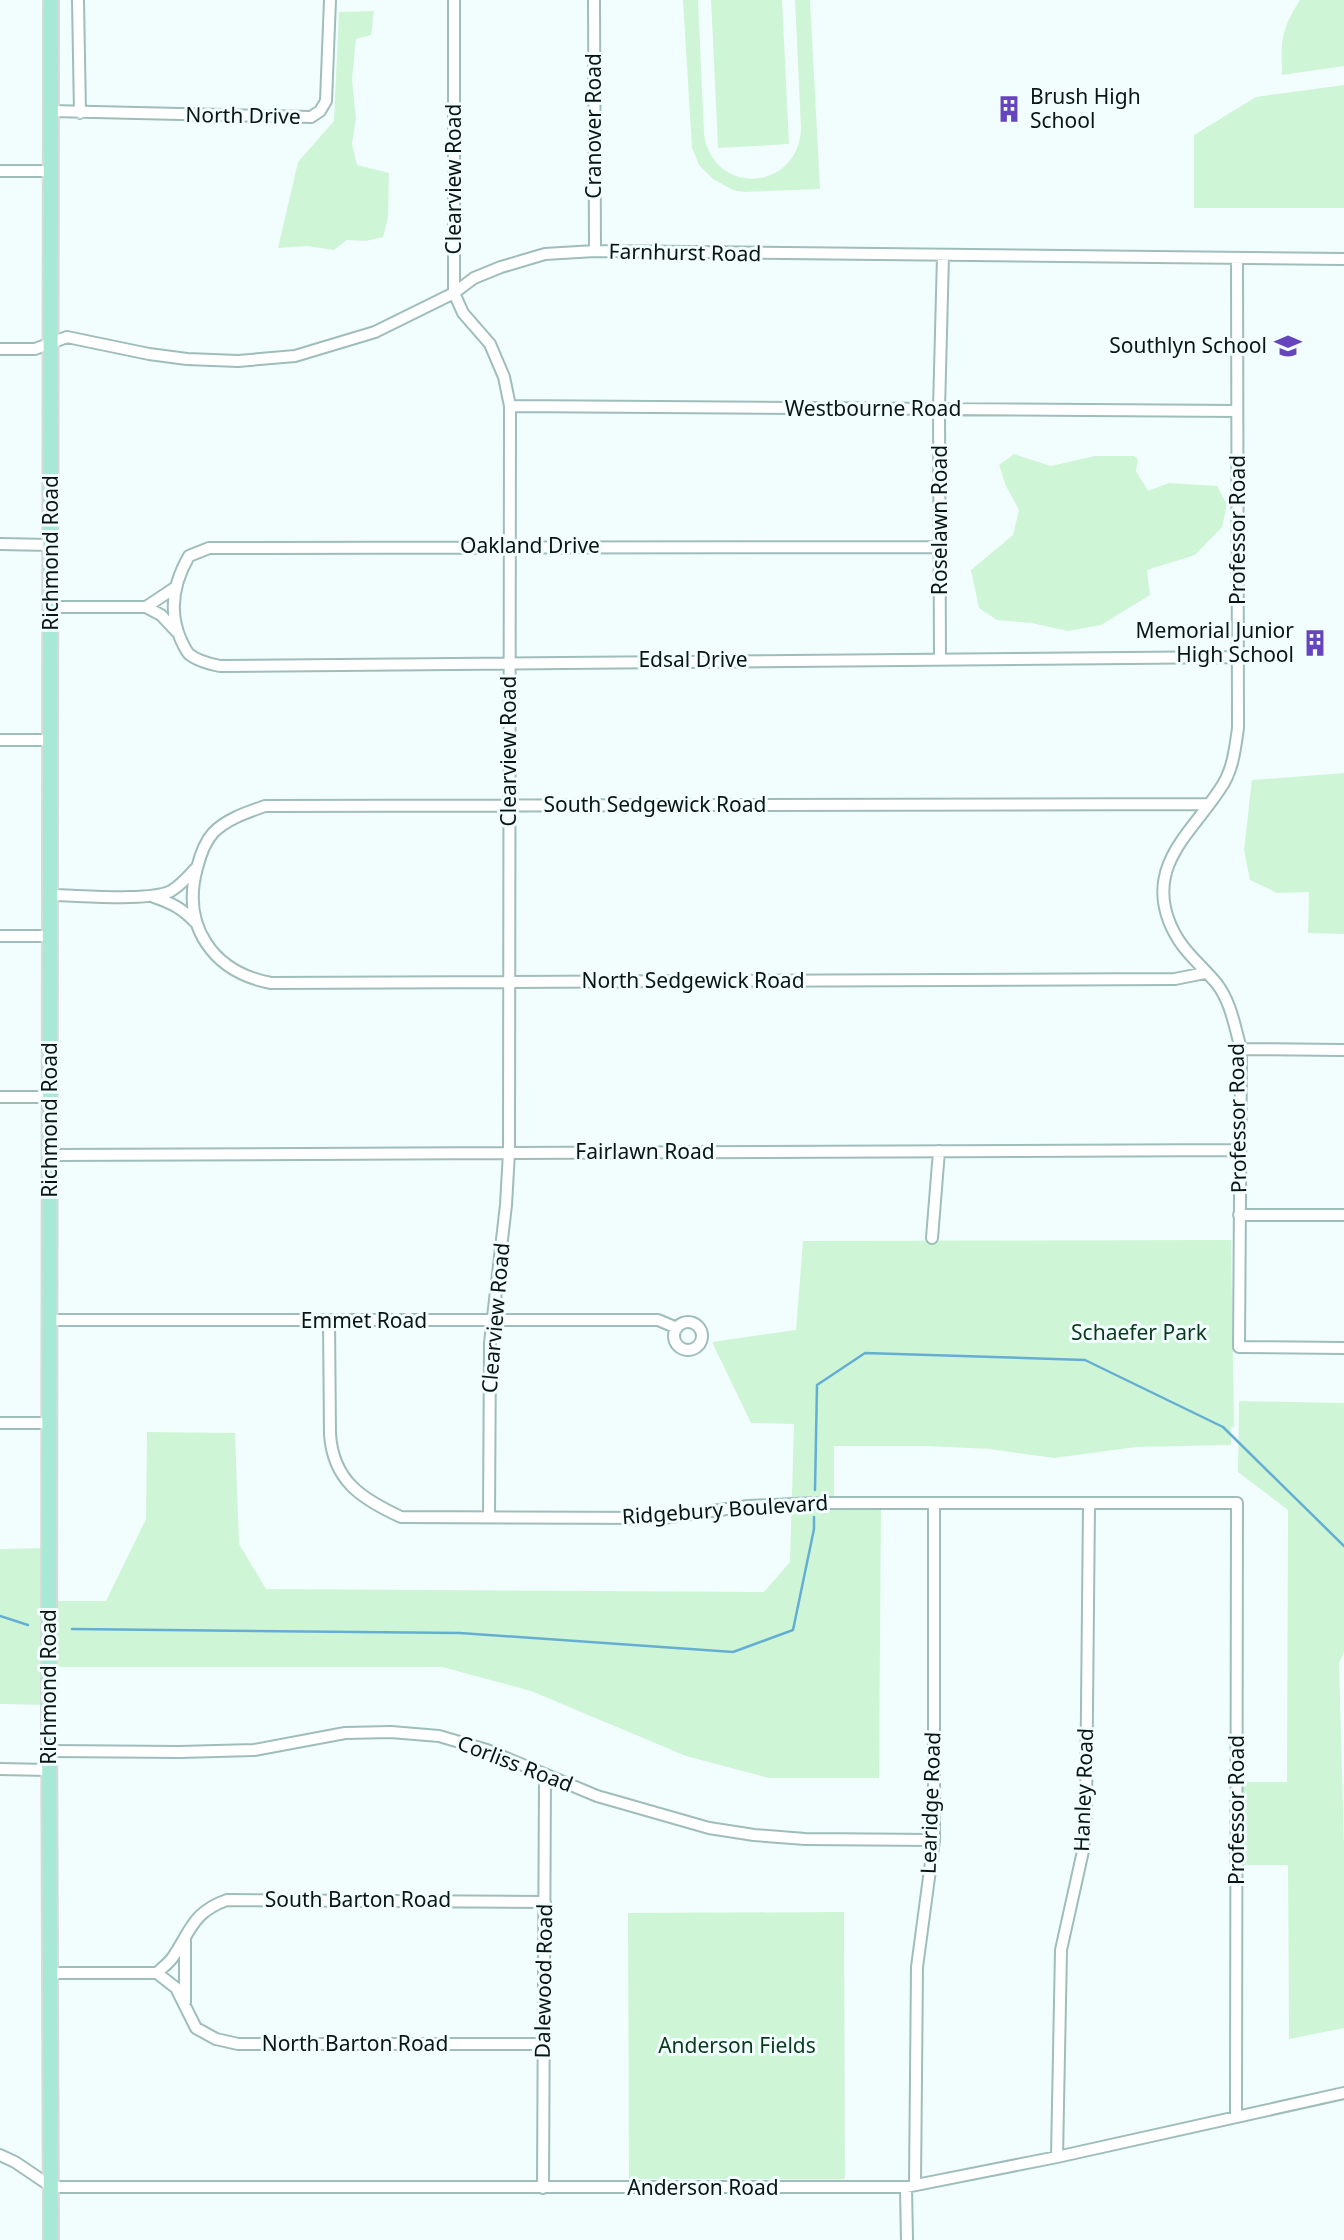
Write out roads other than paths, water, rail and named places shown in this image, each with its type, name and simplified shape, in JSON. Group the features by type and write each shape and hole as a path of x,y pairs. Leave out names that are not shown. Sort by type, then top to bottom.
{"main road":[{"name":"Richmond Road","path":"51,0 51,2240"}],"street":[{"path":"78,0 80,113"},
{"name":"North Drive","path":"51,111 311,117 320,111 326,101 330,0"},
{"name":"Clearview Road","path":"454,0 454,293 463,313 490,344 504,377 510,406 509,1152 506,1205 490,1343 489,1517"},
{"name":"Cranover Road","path":"594,0 594,251"},
{"path":"0,171 51,171"},
{"name":"Farnhurst Road","path":"0,349 35,349 67,337 187,359 237,361 295,356 375,332 454,293 474,278 545,254 594,251 1344,259"},
{"name":"Roselawn Road","path":"940,658 939,409 943,256"},
{"name":"Professor Road","path":"1237,258 1238,728 1234,760 1222,787 1183,836 1167,865 1164,891 1169,920 1186,953 1218,985 1229,1006 1241,1049 1239,1348 1344,1348"},
{"name":"Westbourne Road","path":"510,406 1237,411"},
{"path":"0,544 51,544"},
{"name":"Oakland Drive","path":"174,619 176,587 189,556 209,548 940,547"},
{"path":"146,607 176,587"},
{"path":"51,607 146,607 161,615 177,632"},
{"name":"Edsal Drive","path":"174,619 177,632 189,654 220,666 1238,657"},
{"path":"0,740 50,740"},
{"name":"South Sedgewick Road","path":"198,928 193,896 202,852 214,833 240,815 265,806 1209,804"},
{"path":"50,895 152,896 171,890 198,866"},
{"name":"North Sedgewick Road","path":"152,896 173,903 184,911 198,928 215,957 236,971 271,983 1175,979 1205,973"},
{"path":"0,936 50,936"},
{"path":"1241,1049 1344,1050"},
{"path":"0,1097 50,1097"},
{"name":"Fairlawn Road","path":"50,1155 1239,1150"},
{"path":"932,1238 939,1151"},
{"path":"1239,1215 1344,1215"},
{"name":"Emmet Road","path":"49,1320 658,1320 677,1328"},
{"name":"Ridgebury Boulevard","path":"329,1321 331,1448 337,1464 351,1486 370,1503 401,1517 663,1518 775,1504 1237,1503"},
{"path":"0,1423 49,1423"},
{"name":"Learidge Road","path":"907,2240 917,1966 934,1840 934,1503"},
{"name":"Professor Road","path":"1236,2117 1237,1503"},
{"name":"Hanley Road","path":"1057,2157 1061,1950 1083,1851 1086,1810 1088,1504"},
{"name":"Corliss Road","path":"49,1751 254,1750 345,1733 391,1732 439,1736 487,1750 597,1796 709,1828 805,1839 934,1840"},
{"path":"0,1769 49,1770"},
{"name":"Dalewood Road","path":"543,2188 545,1775"},
{"name":"South Barton Road","path":"157,1973 172,1960 189,1928 211,1906 227,1900 545,1902"},
{"path":"185,1935 185,2006"},
{"path":"50,1973 157,1973"},
{"name":"North Barton Road","path":"157,1973 176,1988 196,2028 216,2039 238,2044 542,2044"},
{"name":"Anderson Road","path":"52,2187 911,2186 1057,2157 1344,2093"},
{"path":"0,2155 52,2187"}],"waterway":[{"path":"815,1490 817,1385 865,1353 1085,1360 1223,1427 1344,1546"},
{"path":"72,1629 460,1633 733,1652 793,1630 814,1529 814,1517"},
{"path":"0,1616 28,1625"}],"place":[{"name":"Brush High School","path":"1009,109"},
{"name":"Southlyn School","path":"1288,346"},
{"name":"Memorial Junior High School","path":"1315,643"}],"park label":[{"name":"Schaefer Park","path":"1139,1333"},
{"name":"Anderson Fields","path":"737,2046"}]}
